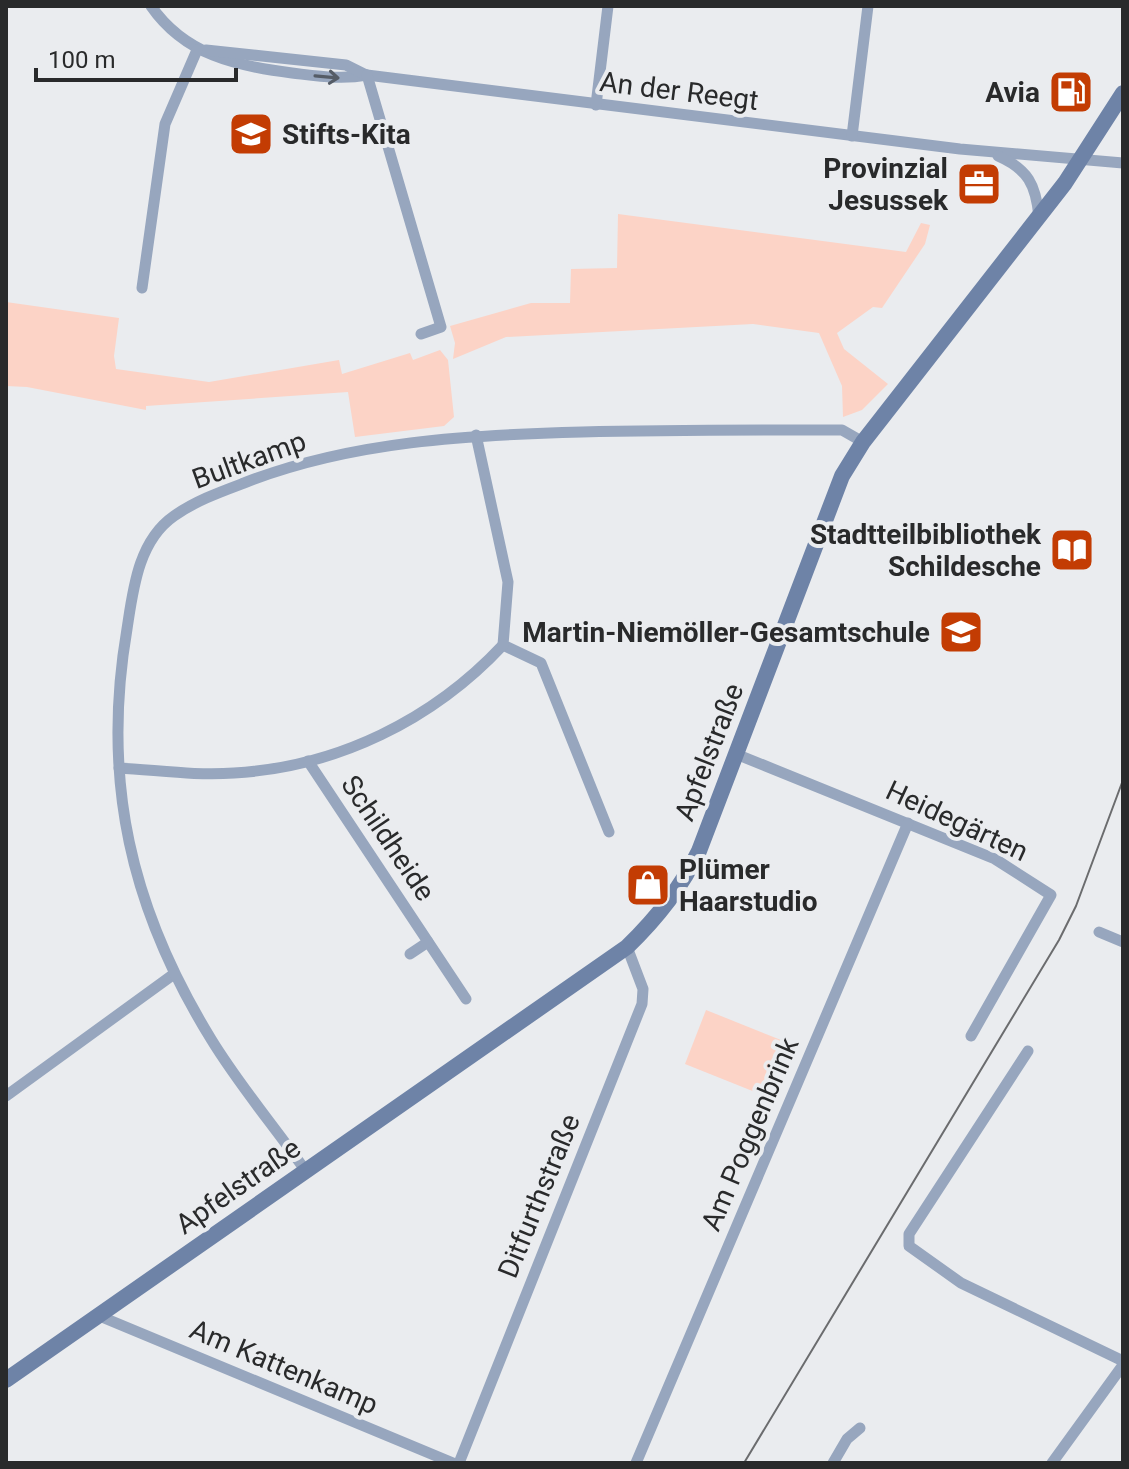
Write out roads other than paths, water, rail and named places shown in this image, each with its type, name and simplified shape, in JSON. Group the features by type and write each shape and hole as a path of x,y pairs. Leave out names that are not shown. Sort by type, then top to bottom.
{"street":[{"name":"An der Reegt","path":"151,6 170,29 197,50 238,66 348,79 367,75 852,136 1123,163"},
{"path":"596,105 608,6"},
{"path":"852,136 868,6"},
{"path":"142,288 165,124 197,50"},
{"path":"367,75 441,327 421,334"},
{"name":"Apfelstraße","path":"6,1380 627,947 650,924 688,873 736,754 828,504 863,442 1081,161 1123,93"},
{"name":"An der Reegt","path":"986,151 1027,173 1032,181 1039,217"},
{"name":"Bultkamp","path":"305,1170 212,1041 174,974 152,926 134,873 122,815 119,768 122,654 130,608 151,540 172,517 205,498 273,471 338,455 476,435 842,430 863,442"},
{"path":"119,768 234,773 308,761 384,734 424,712 470,679 503,645 508,582 476,435"},
{"path":"503,645 541,663 609,832"},
{"name":"Heidegärten","path":"736,754 995,859 1051,895 971,1036"},
{"name":"Schildheide","path":"308,761 466,999"},
{"name":"Am Poggenbrink","path":"636,1463 908,823"},
{"path":"1099,932 1123,942"},
{"name":"Schildheide","path":"410,954 428,942"},
{"name":"Ditfurthstraße","path":"459,1463 642,1004 643,989 627,947"},
{"path":"6,1096 174,974"},
{"path":"1028,1051 909,1234 909,1246 961,1283 1123,1363 1052,1463"},
{"name":"Am Kattenkamp","path":"97,1315 453,1463"},
{"path":"833,1463 847,1439 860,1428"}],"tram line":[{"path":"744,1463 1059,940 1076,906 1123,780"}],"place":[{"name":"Avia","path":"1071,92"},
{"name":"Stifts-Kita","path":"251,134"},
{"name":"Provinzial Jesussek","path":"979,184"},
{"name":"Stadtteilbibliothek Schildesche","path":"1072,550"},
{"name":"Martin-Niemöller-Gesamtschule","path":"961,632"},
{"name":"Plümer Haarstudio","path":"648,885"}]}
